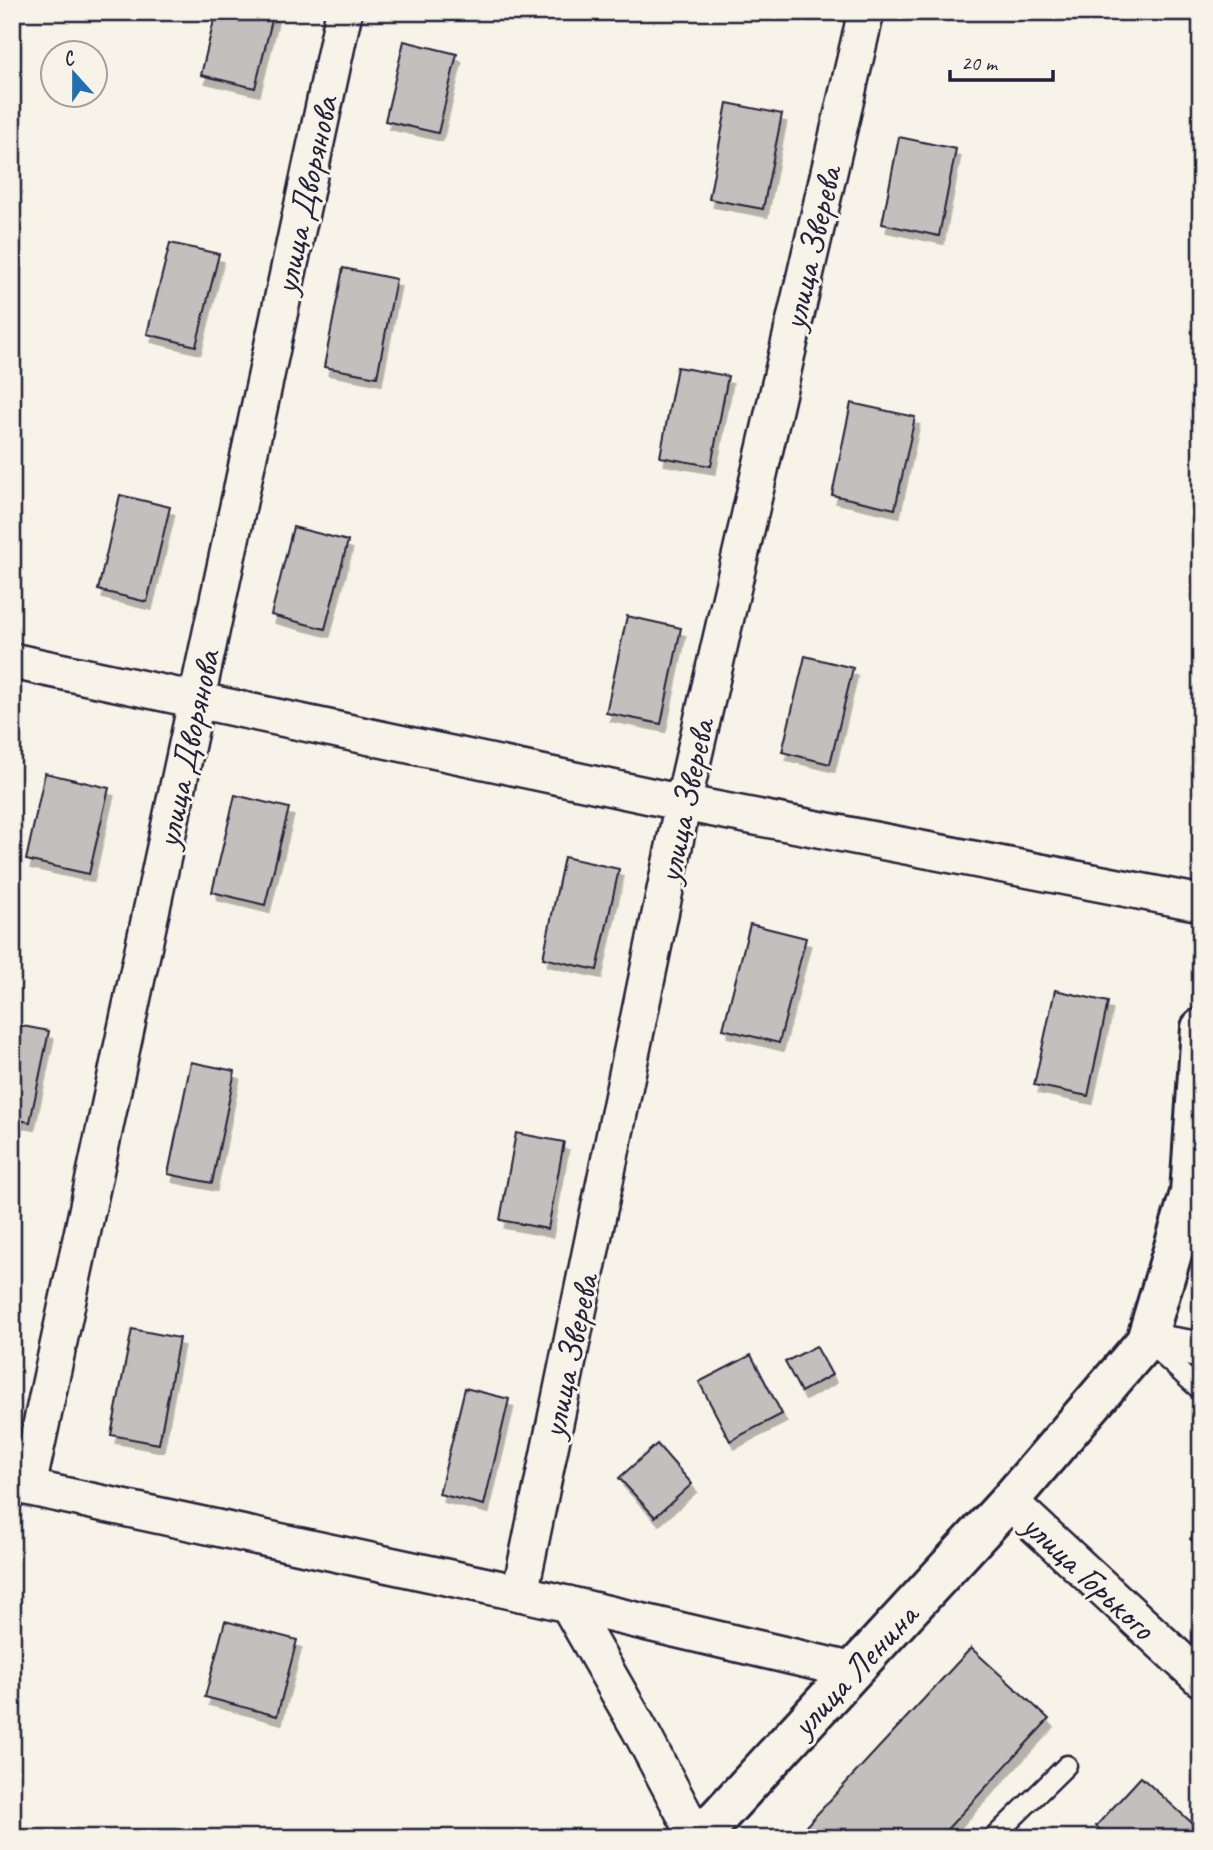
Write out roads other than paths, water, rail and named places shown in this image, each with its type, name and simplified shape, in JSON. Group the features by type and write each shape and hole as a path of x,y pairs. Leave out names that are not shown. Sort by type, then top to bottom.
{"street":[{"name":"улица Дворянова","path":"20,1485 198,699 344,12"},
{"name":"улица Зверева","path":"520,1593 683,803 866,12"},
{"path":"12,661 683,803 1201,903"},
{"path":"1201,1028 1190,1193 1146,1340 1201,1350"},
{"name":"улица Ленина","path":"698,1838 1009,1501 1146,1340"},
{"path":"20,1485 520,1593 854,1671"},
{"name":"улица Горького","path":"1009,1501 1201,1679"},
{"path":"568,1604 698,1838"}],"lane":[{"path":"1146,1340 1201,1391"},
{"path":"993,1838 1067,1765"}]}
